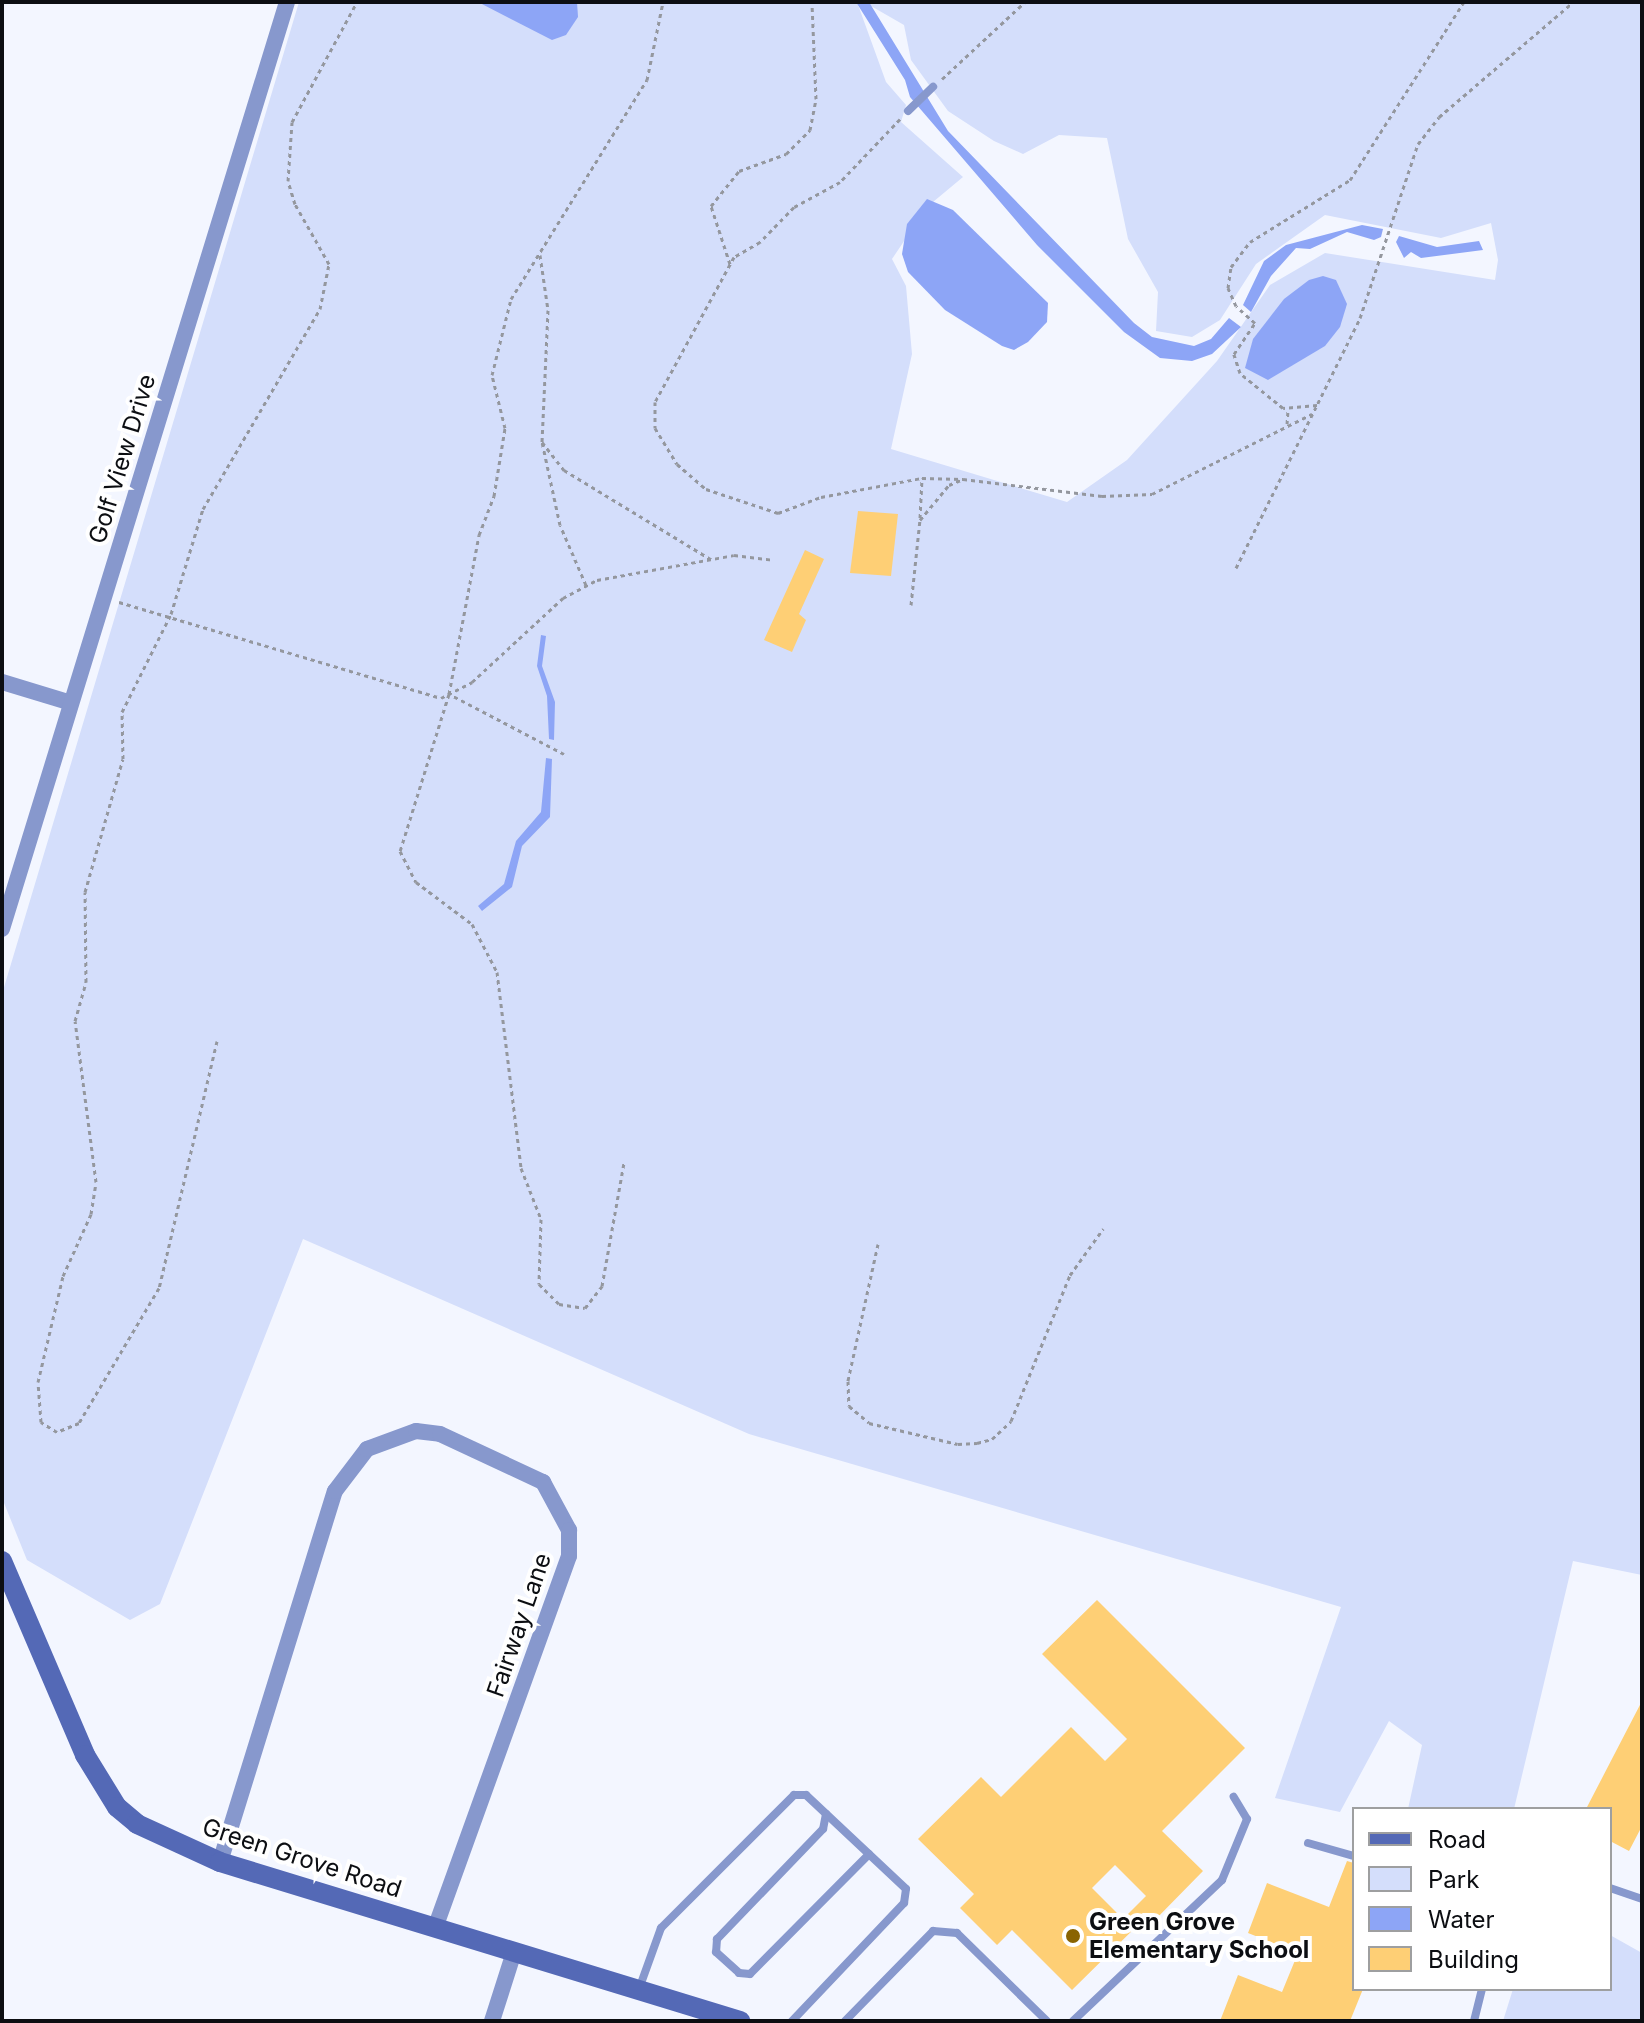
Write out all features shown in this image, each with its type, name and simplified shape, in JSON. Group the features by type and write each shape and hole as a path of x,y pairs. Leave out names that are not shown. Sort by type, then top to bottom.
{"street":[{"name":"Golf View Drive","path":"2,929 287,2"},
{"path":"2,682 71,703"},
{"name":"Fairway Lane","path":"220,1862 335,1491 367,1449 416,1431 440,1434 543,1482 569,1530 569,1556 435,1928"},
{"name":"Green Grove Road","path":"2,1561 57,1696 117,1807 156,1836 220,1862 740,2021"},
{"path":"492,2021 514,1952"}],"lane":[{"path":"908,111 933,87"},
{"path":"639,1990 661,1928 794,1795 806,1795 906,1889 904,1903 792,2021"},
{"path":"1073,2021 1222,1880 1247,1819 1234,1797"},
{"path":"826,1814 823,1829 717,1939 716,1952 739,1973 750,1974 869,1854"},
{"path":"1308,1843 1352,1855"},
{"path":"1612,1889 1642,1899"},
{"path":"845,2021 933,1931 957,1933 1047,2021"},
{"path":"1474,2021 1482,1991"}],"path":[{"path":"217,1041 159,1288 79,1423 57,1432 41,1422 38,1382 63,1276 91,1214 96,1182 75,1021 86,982 85,892 123,759 122,712 171,614 203,509 320,309 329,264 295,204 288,181 292,122 357,2"},
{"path":"624,1163 602,1286 585,1308 559,1304 539,1284 541,1219 521,1168 497,972 472,924 416,882 400,851 449,694 505,428 492,375 511,299 647,80 663,2"},
{"path":"730,264 711,206 739,171 786,154 810,130 816,99 812,2"},
{"path":"933,87 1025,2"},
{"path":"1317,405 1288,409 1240,373 1234,354 1255,323 1236,306 1228,288 1231,267 1250,242 1350,180 1464,2"},
{"path":"1236,568 1360,318 1418,144 1439,117 1573,2"},
{"path":"908,111 840,182 794,207 730,264 655,402 655,428 677,464 706,489 778,513 821,497 922,478 963,479 1102,496 1152,494 1205,471 1287,424 1312,414"},
{"path":"540,255 548,310 542,442 560,525 586,586"},
{"path":"1287,424 1288,409"},
{"path":"542,442 564,470 712,560"},
{"path":"911,605 922,478"},
{"path":"920,520 937,496 963,479"},
{"path":"103,598 171,614 441,698 472,682 563,598 586,586 734,555 772,560"},
{"path":"449,694 564,754"},
{"path":"878,1244 848,1381 849,1406 869,1423 958,1444 977,1443 992,1439 1011,1421 1070,1275 1103,1229"}],"green space":[{"path":"299,2 857,2 886,82 906,105 901,122 963,177 927,207 892,259 906,286 912,354 891,449 1067,502 1127,460 1217,361 1270,285 1325,253 1495,280 1498,260 1491,223 1441,238 1325,215 1256,264 1220,320 1192,337 1156,331 1158,292 1128,239 1107,138 1059,135 1023,154 994,141 948,111 911,60 904,25 864,2 1642,2 1642,1575 1573,1561 1514,1807 1408,1807 1422,1745 1389,1721 1340,1812 1275,1798 1341,1607 749,1434 303,1239 160,1604 130,1620 27,1560 2,1498 2,994"},
{"path":"1612,1936 1642,1953 1641,2021 1503,2021 1512,1991 1612,1991"}],"water":[{"path":"478,2 577,2 578,17 566,35 552,40"},
{"path":"856,2 869,2 948,131 1134,323 1152,337 1194,346 1211,339 1229,318 1241,327 1212,354 1192,361 1160,358 1124,332 1037,245 910,97 905,80"},
{"path":"927,199 953,210 1048,303 1047,322 1028,342 1014,350 1002,346 945,310 908,272 902,254 907,224"},
{"path":"1362,225 1383,229 1381,237 1374,240 1347,232 1310,249 1296,248 1271,276 1251,312 1243,305 1264,261 1286,245"},
{"path":"1399,236 1437,247 1479,241 1483,250 1421,258 1411,252 1404,258 1396,242"},
{"path":"1323,276 1336,280 1347,304 1340,327 1325,346 1268,380 1245,368 1253,339 1284,299 1309,280"},
{"path":"541,635 546,636 542,666 555,702 554,740 549,739 547,696 537,666"},
{"path":"546,758 552,759 550,817 522,846 512,887 482,911 478,906 504,884 516,841 541,812"}],"building":[{"path":"858,511 898,514 891,576 850,573"},
{"path":"805,550 824,559 799,614 806,620 792,652 764,640"},
{"path":"1097,1600 1245,1748 1162,1831 1203,1871 1152,1923 1146,1917 1072,1990 1012,1930 997,1945 960,1908 974,1894 918,1839 981,1777 1001,1797 1071,1727 1105,1761 1127,1739 1042,1654","holes":["1115,1865 1146,1896 1123,1919 1092,1888"]},
{"path":"1642,1701 1642,1826 1629,1851 1612,1842 1612,1807 1587,1807"},
{"path":"1347,1861 1352,1862 1352,1991 1362,1991 1350,2021 1220,2021 1238,1975 1282,1992 1298,1953 1248,1933 1267,1883 1329,1907"}],"place":[{"name":"Green Grove Elementary School","path":"1073,1936"}]}
